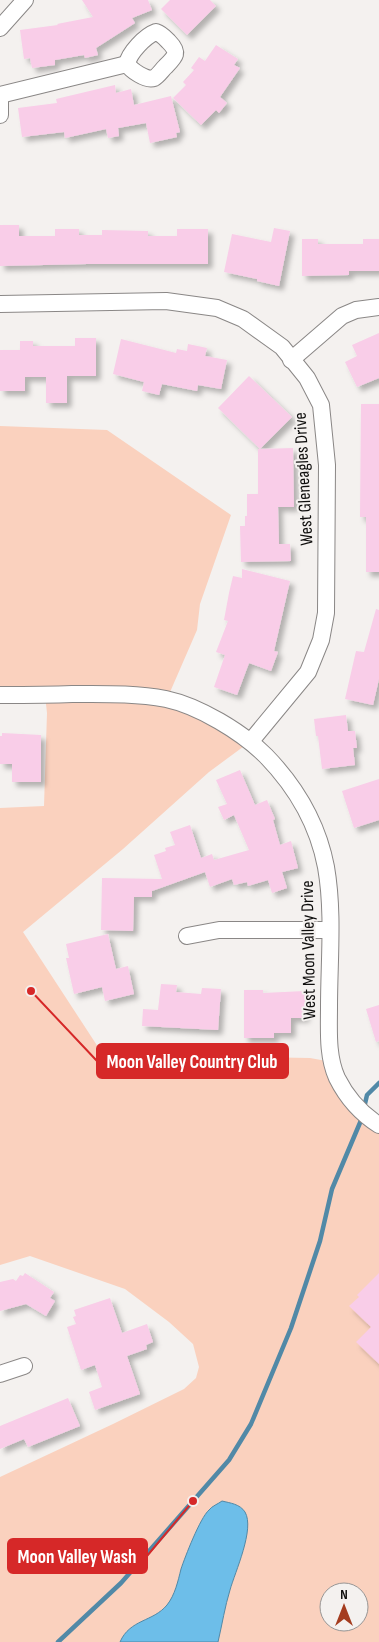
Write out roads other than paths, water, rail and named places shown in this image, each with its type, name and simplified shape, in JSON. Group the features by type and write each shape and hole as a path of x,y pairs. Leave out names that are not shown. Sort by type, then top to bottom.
{"street":[{"path":"0,28 24,0"},
{"path":"0,116 0,95 127,64"},
{"name":"West Gleneagles Drive","path":"0,304 166,301 217,308 243,319 282,347 307,378 321,404 327,465 326,613 321,640 308,672 251,741"},
{"path":"291,360 342,316 356,310 379,307"},
{"name":"West Moon Valley Drive","path":"0,695 110,694 141,695 167,699 214,718 251,741 281,772 300,799 312,824 326,867 330,930 330,1040 332,1062 337,1078 355,1106 363,1115 379,1125"},
{"path":"186,936 219,930 330,930"},
{"path":"0,1374 24,1366"}],"water":[{"path":"222,1501 235,1504 243,1509 248,1529 243,1551 228,1596 218,1642 120,1642 130,1629 161,1611 170,1601 201,1521 210,1509"}],"waterway":[{"path":"364,1108 367,1095 379,1083"},
{"path":"58,1642 121,1583 229,1460 251,1424 291,1328 320,1241 332,1189 362,1118"}],"place":[{"name":"Moon Valley Country Club","path":"31,991"},
{"name":"Moon Valley Wash","path":"193,1501"}]}
